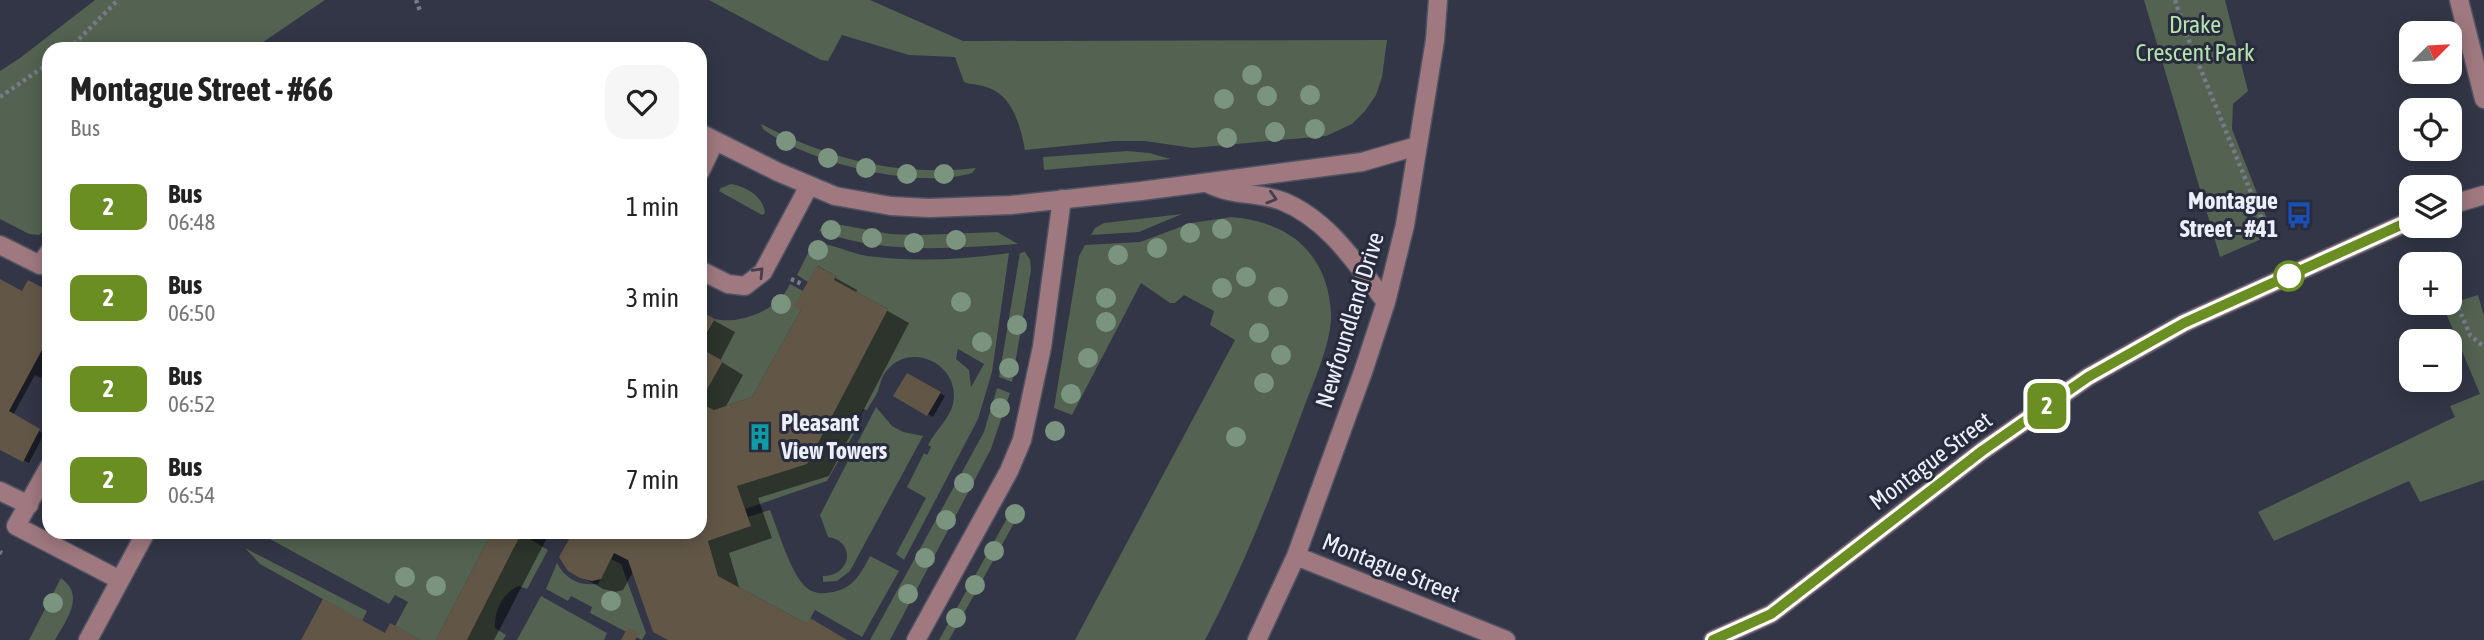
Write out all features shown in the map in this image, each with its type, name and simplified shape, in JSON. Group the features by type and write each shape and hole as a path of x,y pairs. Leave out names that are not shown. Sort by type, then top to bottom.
{"street":[{"name":"Newfoundland Drive","path":"1257,640 1296,556 1386,302 1405,225 1435,40 1438,0"},
{"path":"2459,0 2484,99"},
{"path":"707,137 835,196 868,203 929,208 1011,205 1206,182 1362,162 1417,146"},
{"path":"1206,182 1222,190 1259,194 1284,202 1314,220 1334,237 1386,302"},
{"path":"707,274 728,284 745,286 763,272 809,186"},
{"path":"2462,201 2484,195"},
{"path":"916,640 1009,471 1022,440 1042,348 1062,199"},
{"name":"Montague Street","path":"1713,640 1771,614 1982,451 2088,377 2184,323 2399,226"},
{"path":"0,245 40,265 42,262"},
{"path":"42,480 16,526 120,580"},
{"path":"0,491 29,505"},
{"path":"88,640 142,539"},
{"name":"Montague Street","path":"1296,556 1506,640"}],"path":[{"path":"76,42 118,0"},
{"path":"415,0 420,11"},
{"path":"2175,0 2185,31 2270,239"},
{"path":"0,97 42,68"},
{"path":"791,279 802,284"},
{"path":"2461,315 2470,335 2484,347"}],"green space":[{"path":"95,0 325,0 263,42 42,42 42,232 39,235 29,234 0,219 0,71"},
{"path":"709,0 870,0 963,41 1387,40 1382,77 1376,95 1352,124 1326,136 1193,148 1145,141 1115,141 1025,150 1018,121 1009,104 995,91 964,82 955,57 909,55 842,35 828,61 821,60"},
{"name":"Drake Crescent Park","path":"2144,0 2225,0 2248,91 2233,104 2232,129 2273,234 2220,257"},
{"path":"761,124 812,147 865,162 920,170 976,168 972,173 923,178 864,170 807,153 763,129"},
{"path":"1128,151 1171,159 1044,170 1043,157"},
{"path":"731,184 743,187 758,197 765,213 762,215 719,191"},
{"path":"1182,214 1139,232 1091,235 1095,228 1104,223"},
{"path":"1232,217 1252,220 1288,234 1302,244 1322,274 1331,314 1325,350 1317,375 1258,527 1205,640 1075,640 1235,340 1210,325 1214,311 1184,295 1175,303 1170,303 1141,283 1072,415 1054,408 1079,256 1085,245 1140,242 1191,223"},
{"path":"831,223 890,234 997,232 1018,244 942,248 893,247 843,239 819,231 823,225"},
{"path":"813,243 867,256 920,260 1009,253 992,372 978,419 904,560 896,554 926,498 907,487 953,404 954,391 944,370 924,358 901,360 883,375 874,399 867,410 863,409 858,418 861,421 827,481 745,509 737,486 888,309 834,280 836,276 818,266 808,282 797,275","holes":["958,349 984,364 971,387 969,370 956,359"]},
{"path":"1025,252 1030,260 1031,270 1012,382 999,377 1020,253"},
{"path":"790,284 803,291 795,306 801,310 752,397 714,410 707,406 707,390 722,361 707,352 707,334 715,319 740,319 758,313 774,304"},
{"path":"2478,295 2484,316 2484,480 2420,502 2409,481 2274,541 2258,512 2455,417 2450,406 2480,394 2462,351 2462,329 2453,329 2447,315 2462,315 2462,300"},
{"path":"997,388 1010,393 991,449 890,640 870,640 984,432"},
{"path":"876,407 892,426 903,432 923,436 850,571 837,581 823,582 823,576 840,570 847,558 843,545 828,537 820,515"},
{"path":"1018,506 1023,507 949,640 939,640 1010,513"},
{"path":"770,510 796,573 801,582 813,591 830,593 846,587 860,574 870,556 899,571 862,637 815,610 807,624 718,576 708,541 750,526 748,517"},
{"path":"270,539 488,539 436,640 420,640 395,626 408,602 395,595 389,604"},
{"path":"518,539 530,539 548,550 527,589 519,586 513,589 501,603 495,628 506,635 503,640 467,640"},
{"path":"245,548 367,611 362,621 260,564"},
{"path":"611,559 621,564 646,633 642,640 590,613 592,607 571,596 568,601 546,589 557,563 574,581 598,584"},
{"path":"61,578 72,592 72,608 68,616 55,640 29,640"},
{"path":"541,596 607,633 604,640 517,640"}],"building":[{"name":"Pleasant View Towers","path":"817,266 836,276 834,280 888,309 807,464 737,486 751,526 708,541 718,576 807,624 810,618 847,640 668,640 653,632 628,560 614,553 601,579 592,581 568,571 559,557 569,539 707,539 707,406 714,410 752,397 801,310 794,306"},
{"path":"0,279 22,291 28,280 42,287 42,350 9,411 40,429 23,462 0,450"},
{"path":"707,315 715,319 707,333"},
{"path":"707,352 723,361 707,390"},
{"path":"907,373 941,392 927,416 893,396"},
{"path":"488,539 518,539 467,640 436,640"},
{"path":"323,599 385,633 390,623 420,640 301,640"},
{"path":"628,627 639,633 635,640 621,640"}],"bus line":[{"name":"2","path":"1713,640 1771,614 1982,451 2088,377 2184,323 2399,226"}],"place":[{"name":"Montague Street - #41","path":"2299,215"},
{"name":"Pleasant View Towers","path":"760,437"}]}
